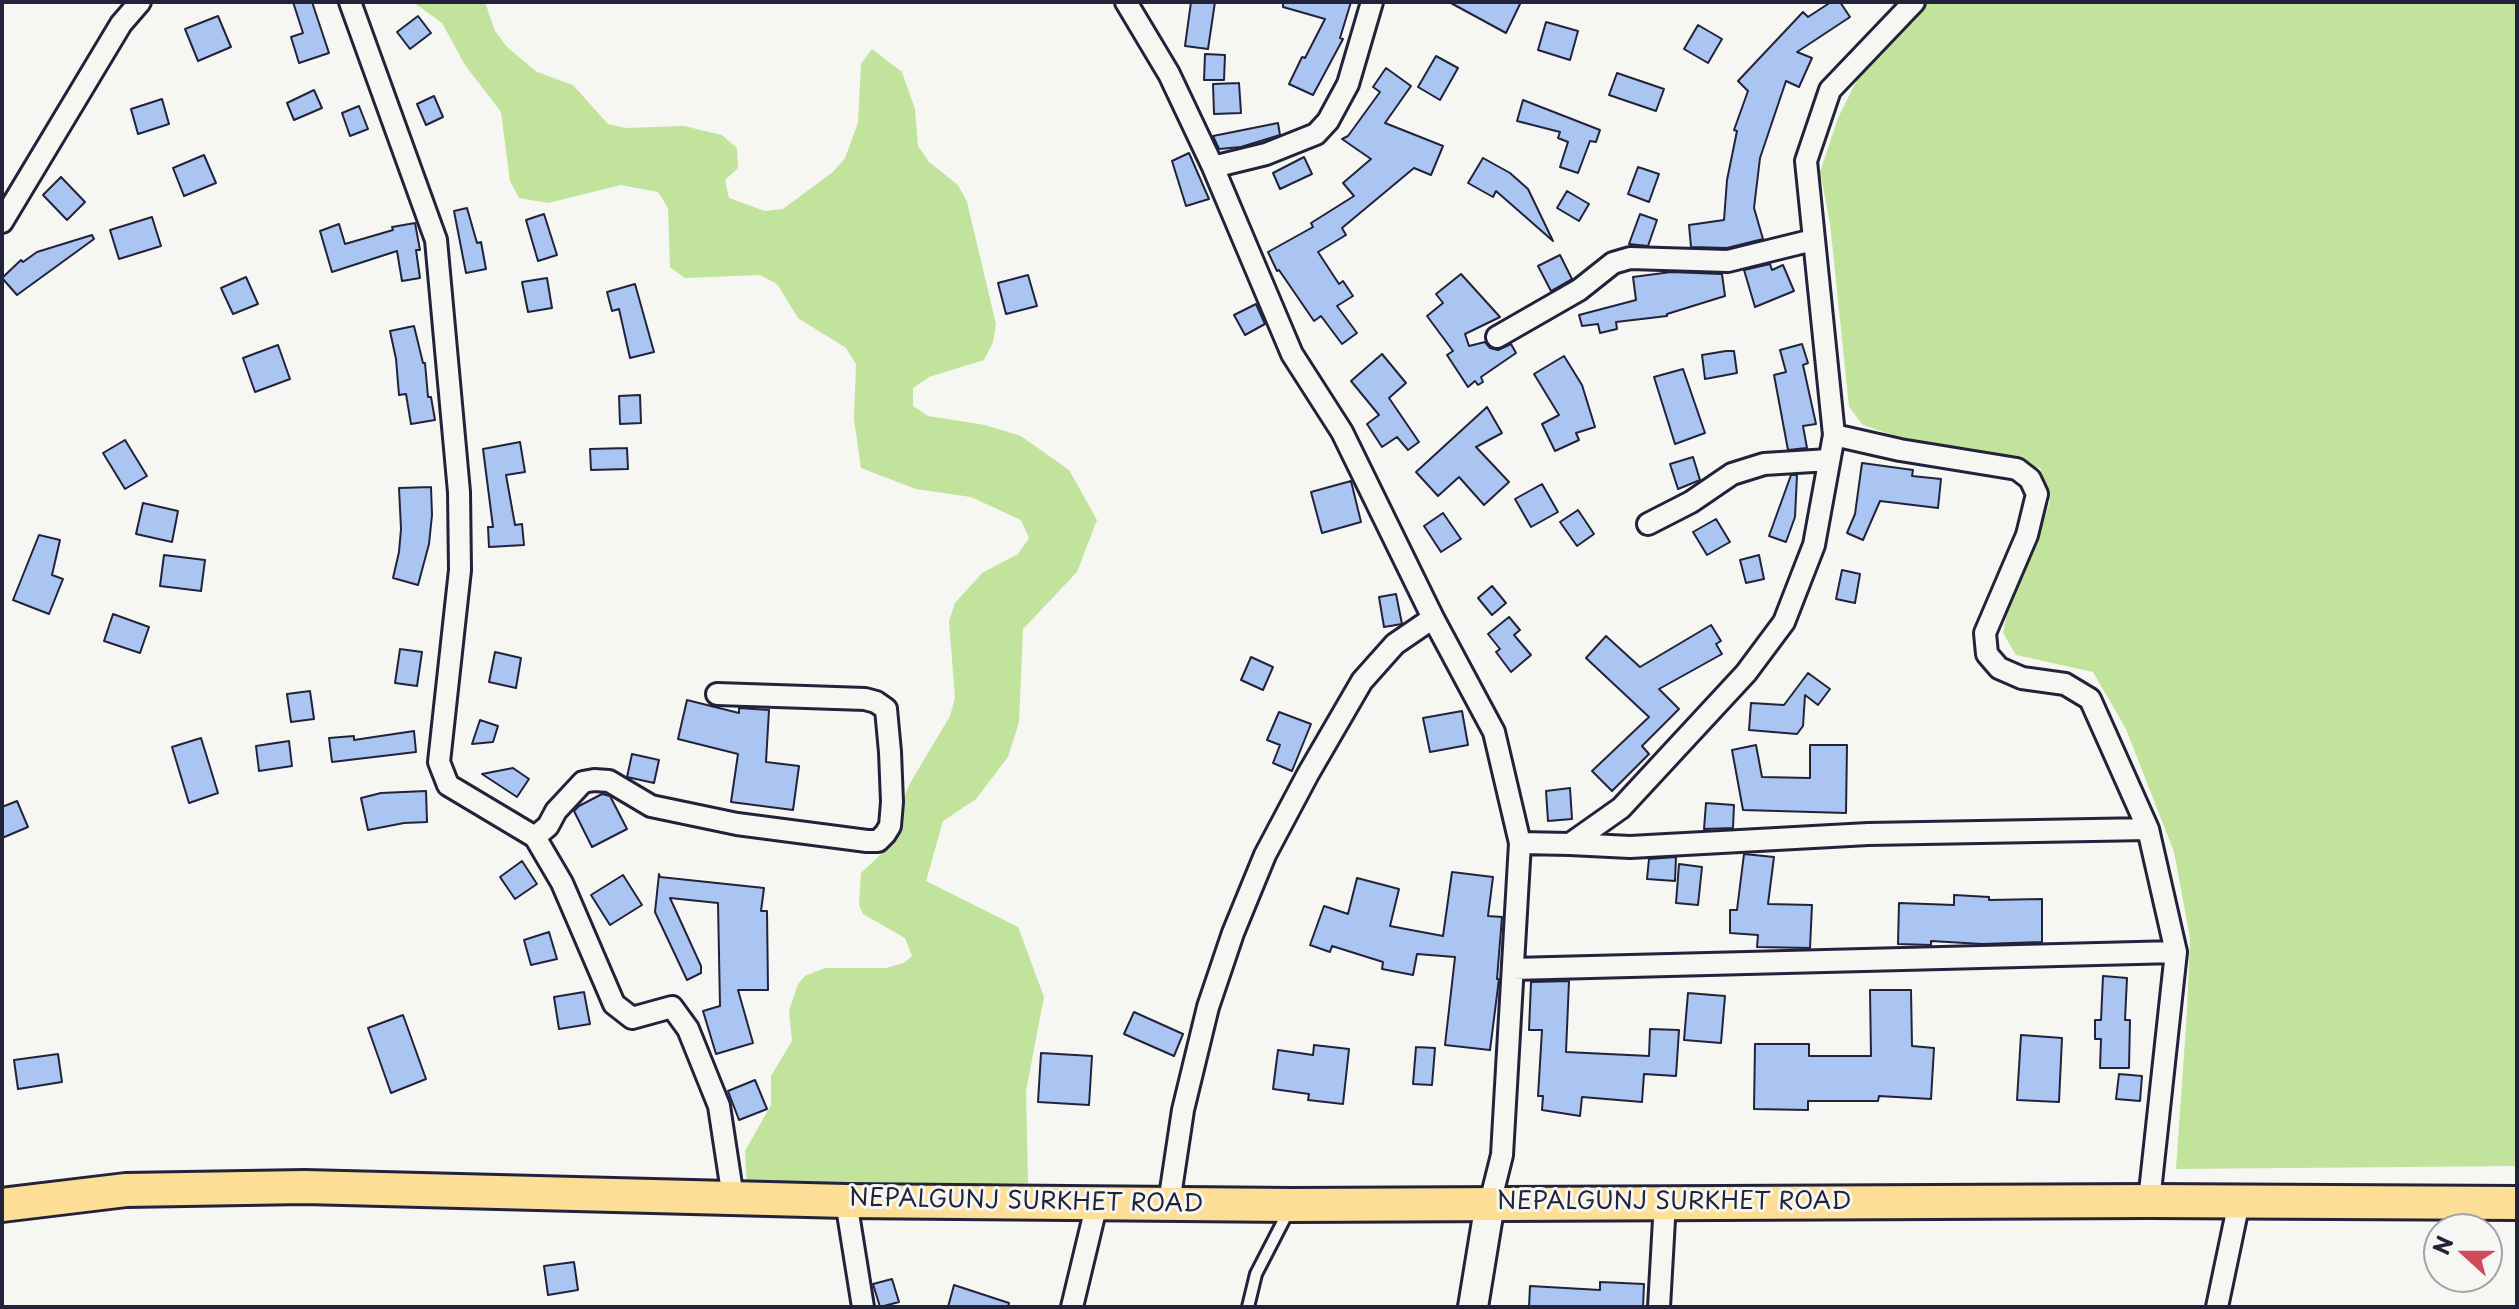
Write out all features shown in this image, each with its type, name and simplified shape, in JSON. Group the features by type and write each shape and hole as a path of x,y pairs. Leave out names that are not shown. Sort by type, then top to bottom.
{"main road":[{"name":"NEPALGUNJ SURKHET ROAD","path":"2,1205 126,1190 305,1187 838,1201 1292,1205 2149,1201 2517,1203"}],"street":[{"path":"2,222 121,24 140,2"},
{"path":"350,2 436,240 459,492 460,570 439,762 448,785 535,837 562,883 614,1004 632,1018 672,1007 688,1029 719,1106 744,1198"},
{"path":"1126,2 1169,74 1213,167 1292,354 1342,432 1433,618 1494,732 1520,843 1502,1155 1490,1203 1473,1307"},
{"path":"1213,167 1266,154 1316,134 1328,121 1348,84 1372,2"},
{"path":"1570,844 1621,808 1746,673 1784,622 1814,545 1834,435 1806,161 1830,90 1914,2"},
{"path":"1497,337 1579,290 1613,263 1630,258 1728,261 1813,240"},
{"path":"1834,435 1900,450 2017,469 2030,479 2037,494 2027,535 1985,633 1987,654 1999,668 2022,678 2065,684 2090,699 2148,829 2176,952 2149,1201"},
{"path":"1648,524 1691,502 1732,474 1764,464 1829,460"},
{"path":"1169,1203 1183,1110 1208,1007 1233,933 1265,855 1362,681 1395,644 1433,618"},
{"path":"535,837 548,826 556,811 583,782 594,780 609,781 651,806 737,824 878,841 885,834 890,826 892,802 886,709 865,699 717,694"},
{"path":"1520,843 1630,847 1868,834 2148,829"},
{"path":"1513,969 2176,952"},
{"path":"838,1201 863,1307"},
{"path":"1659,1307 1665,1202"},
{"path":"2217,1307 2239,1202"},
{"path":"1072,1307 1097,1203"}],"lane":[{"path":"1248,1307 1256,1274 1292,1205"}],"green space":[{"path":"413,2 485,2 495,31 507,47 537,72 573,85 608,124 626,128 684,126 722,135 737,148 738,168 725,180 729,198 765,211 783,209 833,172 845,158 858,123 861,64 872,49 902,72 915,109 918,146 929,162 958,185 967,202 996,324 993,342 984,360 929,377 913,388 913,406 928,416 985,425 1021,436 1069,470 1097,520 1077,572 1023,629 1019,722 1008,757 976,799 943,821 926,881 1018,927 1044,997 1026,1091 1028,1183 747,1189 745,1151 771,1105 771,1076 792,1041 789,1011 798,984 805,976 825,968 886,968 904,963 912,956 905,938 863,914 859,905 861,873 895,841 899,810 909,785 950,716 955,698 949,621 955,603 982,573 1018,554 1029,538 1021,520 971,497 916,489 861,468 854,419 856,364 846,348 798,318 777,284 760,275 685,278 670,267 668,208 658,192 621,185 548,203 519,198 510,181 501,112 465,65 442,23"},
{"path":"1929,2 2517,2 2517,1166 2176,1169 2190,938 2174,852 2126,729 2093,672 2016,655 2003,633 2009,604 2050,501 2040,468 1907,440 1863,425 1849,407 1830,223 1820,172 1838,118 1859,76"}],"building":[{"path":"293,2 312,2 329,53 299,63 291,37 303,33"},
{"path":"1191,2 1215,2 1208,49 1185,46"},
{"path":"1283,2 1351,2 1340,38 1343,39 1313,95 1289,84 1325,19 1283,7"},
{"path":"1449,2 1521,2 1506,33"},
{"path":"1831,2 1840,2 1850,17 1797,52 1812,58 1799,87 1786,81 1760,158 1754,208 1763,239 1727,248 1691,247 1689,225 1724,220 1727,180 1737,131 1734,130 1748,91 1738,81 1803,12 1808,17"},
{"path":"218,16 231,47 198,61 185,29"},
{"path":"418,16 431,33 410,49 397,32"},
{"path":"1546,22 1578,31 1570,60 1538,50"},
{"path":"1698,25 1722,39 1708,63 1684,49"},
{"path":"1205,54 1225,55 1224,80 1204,80"},
{"path":"1436,56 1458,68 1440,100 1418,87"},
{"path":"1386,68 1411,86 1385,123 1443,146 1431,175 1414,168 1342,228 1346,235 1318,252 1339,284 1343,281 1353,296 1337,306 1357,333 1342,344 1321,316 1314,321 1277,271 1268,252 1313,227 1311,223 1354,196 1343,183 1371,159 1342,139 1348,136 1380,92 1373,87"},
{"path":"1617,73 1664,89 1656,111 1609,95"},
{"path":"1239,83 1241,113 1214,114 1213,84"},
{"path":"314,90 322,108 294,120 287,103"},
{"path":"434,96 443,117 426,125 417,104"},
{"path":"162,99 169,124 138,134 131,109"},
{"path":"1523,100 1600,130 1596,142 1590,141 1578,173 1560,167 1568,142 1558,138 1560,132 1517,121"},
{"path":"359,106 368,129 350,136 342,113"},
{"path":"1278,123 1280,135 1241,147 1219,149 1213,136"},
{"path":"1189,153 1209,199 1186,206 1172,161"},
{"path":"204,155 216,183 184,196 173,168"},
{"path":"1304,157 1312,174 1280,189 1273,173"},
{"path":"1483,158 1510,173 1528,189 1553,241 1496,191 1493,197 1468,183"},
{"path":"1638,167 1659,174 1649,202 1628,194"},
{"path":"61,177 85,202 67,220 43,195"},
{"path":"1567,191 1589,204 1579,221 1557,208"},
{"path":"467,208 477,243 481,242 486,269 466,273 454,211"},
{"path":"544,214 557,255 538,261 526,220"},
{"path":"1640,214 1657,220 1648,246 1629,244"},
{"path":"152,217 161,246 119,259 110,230"},
{"path":"415,223 420,250 416,250 420,278 402,281 397,251 332,272 320,231 339,224 345,244 393,230 392,227"},
{"path":"92,235 94,239 17,295 2,278 21,260 23,262 37,252"},
{"path":"1560,255 1572,279 1551,291 1538,266"},
{"path":"1770,264 1772,270 1783,265 1794,291 1755,307 1744,270"},
{"path":"1671,272 1722,274 1725,296 1667,316 1616,322 1617,329 1600,333 1598,324 1582,326 1579,315 1636,300 1633,277"},
{"path":"1461,274 1500,317 1465,334 1469,346 1485,342 1490,348 1498,350 1511,344 1516,353 1481,377 1483,382 1478,385 1475,381 1468,387 1447,355 1453,351 1427,316 1443,303 1436,294"},
{"path":"1028,275 1037,306 1006,314 998,283"},
{"path":"246,277 258,304 233,314 221,288"},
{"path":"547,278 552,308 528,312 522,282"},
{"path":"635,284 654,352 630,358 619,309 612,311 607,292"},
{"path":"1256,304 1265,324 1245,335 1234,315"},
{"path":"414,326 425,363 428,397 431,397 435,420 411,424 406,394 399,395 390,331"},
{"path":"1802,344 1808,363 1803,365 1816,424 1803,426 1807,448 1788,450 1774,375 1786,372 1780,350"},
{"path":"278,345 290,379 255,392 243,358"},
{"path":"1734,351 1737,373 1705,379 1702,355"},
{"path":"1382,354 1406,383 1389,398 1419,442 1408,450 1397,437 1382,447 1367,424 1379,415 1351,381"},
{"path":"1564,356 1582,385 1595,427 1576,433 1579,440 1555,451 1542,424 1559,415 1534,374"},
{"path":"1683,369 1705,433 1675,444 1654,377"},
{"path":"640,395 641,423 620,424 619,396"},
{"path":"1487,407 1502,433 1476,447 1509,482 1484,505 1459,477 1438,496 1416,472"},
{"path":"125,440 147,476 125,489 103,453"},
{"path":"520,442 525,472 506,475 515,525 522,524 524,545 489,547 488,527 493,527 483,449"},
{"path":"627,448 628,469 591,470 590,449"},
{"path":"1693,457 1700,480 1678,489 1670,464"},
{"path":"1862,463 1913,470 1912,476 1941,479 1938,508 1880,501 1863,540 1847,533 1855,514"},
{"path":"1791,475 1797,475 1795,517 1786,542 1769,536"},
{"path":"1351,481 1361,522 1322,533 1311,492"},
{"path":"1542,484 1558,512 1531,527 1515,499"},
{"path":"431,487 429,544 418,585 393,578 401,529 399,488"},
{"path":"143,503 178,511 172,542 136,534"},
{"path":"1578,510 1594,534 1577,546 1560,522"},
{"path":"1443,513 1461,539 1441,552 1424,526"},
{"path":"1716,519 1730,542 1707,555 1693,532"},
{"path":"39,535 60,540 52,575 63,579 49,614 13,600"},
{"path":"164,555 205,560 201,591 160,586"},
{"path":"1759,555 1764,579 1746,583 1740,560"},
{"path":"1842,570 1860,574 1855,603 1836,599"},
{"path":"1492,586 1506,603 1492,615 1478,598"},
{"path":"1396,594 1402,624 1384,627 1379,597"},
{"path":"113,614 149,627 140,653 104,641"},
{"path":"1509,617 1520,630 1514,635 1531,655 1511,672 1496,652 1500,649 1488,634"},
{"path":"1711,625 1721,641 1716,644 1722,654 1659,689 1679,709 1642,746 1649,754 1612,791 1592,771 1649,717 1586,658 1606,636 1640,667"},
{"path":"400,649 422,652 417,686 395,683"},
{"path":"495,652 521,658 516,688 489,682"},
{"path":"1251,657 1273,667 1263,690 1241,680"},
{"path":"1808,673 1830,689 1818,705 1805,695 1803,726 1797,734 1749,730 1751,703 1784,705"},
{"path":"310,691 314,719 291,722 287,694"},
{"path":"687,700 739,713 739,708 769,710 766,762 799,766 793,810 731,802 738,754 678,739"},
{"path":"1462,711 1468,745 1430,752 1423,718"},
{"path":"1279,712 1311,724 1292,771 1273,763 1280,745 1267,740"},
{"path":"480,720 498,726 493,742 472,744"},
{"path":"414,731 416,752 332,762 329,738 354,736 354,740"},
{"path":"201,738 218,793 189,803 172,747"},
{"path":"289,741 292,766 259,771 256,746"},
{"path":"1756,745 1762,777 1810,778 1810,745 1847,745 1846,813 1743,810 1732,750"},
{"path":"632,754 659,760 654,783 627,777"},
{"path":"513,768 529,779 517,797 482,774"},
{"path":"1570,788 1572,819 1548,821 1546,791"},
{"path":"426,791 427,822 368,830 361,798 381,793"},
{"path":"602,794 610,796 627,829 592,847 574,811"},
{"path":"17,801 28,827 2,838 2,807"},
{"path":"1706,803 1734,805 1733,828 1704,829"},
{"path":"1744,854 1774,857 1768,904 1812,905 1810,948 1757,947 1758,935 1730,933 1730,910 1737,910"},
{"path":"1676,857 1675,881 1647,879 1649,859"},
{"path":"522,861 537,884 515,899 500,877"},
{"path":"1679,864 1702,867 1698,905 1676,903"},
{"path":"1452,872 1493,877 1488,916 1502,917 1499,979 1490,1050 1445,1045 1455,957 1417,954 1413,975 1382,969 1383,962 1332,946 1330,952 1310,945 1324,906 1348,914 1357,878 1399,889 1390,926 1443,936"},
{"path":"659,874 660,877 764,888 761,911 767,911 768,990 738,990 753,1043 716,1054 703,1011 720,1006 718,903 670,898 701,966 701,973 687,980 655,912"},
{"path":"623,875 642,905 610,925 591,895"},
{"path":"1954,895 1989,897 1989,900 2042,899 2042,942 1982,944 1931,941 1931,945 1898,944 1899,903 1954,905"},
{"path":"549,932 557,959 531,965 524,940"},
{"path":"2103,976 2127,978 2125,1020 2130,1020 2129,1068 2100,1068 2101,1039 2095,1039 2095,1020 2101,1020"},
{"path":"1569,981 1566,1052 1649,1056 1650,1029 1679,1030 1676,1076 1644,1074 1642,1102 1582,1097 1580,1116 1542,1110 1543,1096 1538,1096 1542,1030 1529,1030 1531,982"},
{"path":"1870,990 1911,990 1912,1046 1934,1048 1931,1099 1879,1096 1878,1101 1808,1101 1808,1110 1754,1109 1755,1044 1809,1044 1809,1056 1871,1056"},
{"path":"584,992 590,1024 559,1029 554,997"},
{"path":"1688,993 1725,996 1721,1043 1684,1040"},
{"path":"1134,1012 1183,1034 1174,1056 1124,1034"},
{"path":"403,1015 426,1079 391,1093 368,1028"},
{"path":"2021,1035 2062,1038 2059,1102 2017,1100"},
{"path":"1314,1045 1349,1049 1343,1104 1308,1100 1309,1094 1273,1089 1278,1050 1313,1055"},
{"path":"1416,1047 1435,1048 1432,1085 1413,1084"},
{"path":"1041,1053 1092,1056 1089,1105 1038,1102"},
{"path":"58,1054 62,1082 18,1089 14,1060"},
{"path":"2119,1074 2142,1076 2140,1101 2116,1099"},
{"path":"755,1080 767,1109 739,1120 728,1091"},
{"path":"574,1262 578,1290 548,1295 544,1266"},
{"path":"892,1279 899,1302 880,1307 873,1284"},
{"path":"1600,1282 1644,1284 1643,1307 1529,1307 1530,1286 1600,1290"},
{"path":"954,1285 1009,1303 1008,1307 948,1307"}]}
